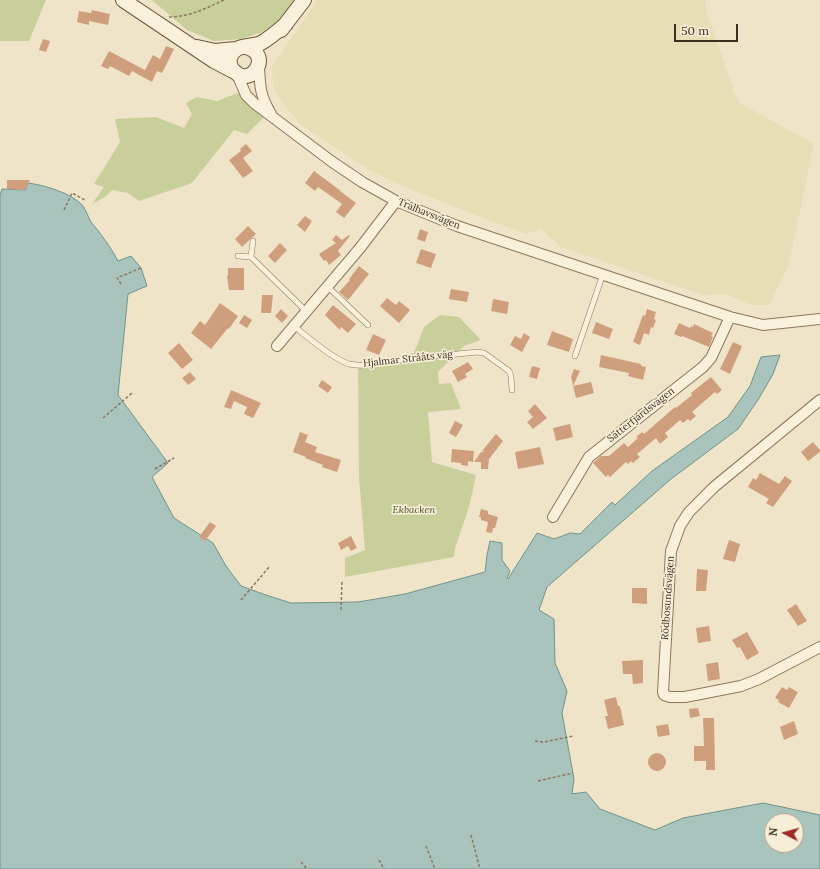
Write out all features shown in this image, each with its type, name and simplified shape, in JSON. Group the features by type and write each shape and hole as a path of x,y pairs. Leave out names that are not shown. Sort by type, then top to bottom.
{"street":[{"path":"123,0 214,61 245,76 256,71 259,63 304,0"},
{"path":"189,45 215,51 260,44 286,24"},
{"path":"235,72 230,63 230,58 233,52 241,48 255,51 258,56 259,63"},
{"name":"Trälhavsvägen","path":"259,63 260,89 264,102 273,117"},
{"name":"Trälhavsvägen","path":"235,72 246,95 273,117 330,162 396,201 457,226 730,317 762,325 820,319"},
{"path":"277,346 360,248 396,201"},
{"name":"Sätterfjärdsvägen","path":"554,517 589,457 703,367 711,358 730,317"},
{"name":"Rödbosundsvägen","path":"820,400 714,487 689,512 680,526 671,551 663,692 664,695 670,697 685,697 741,686 759,679 820,647"}],"lane":[{"path":"250,257 254,241"},
{"path":"238,256 250,257 306,311"},
{"path":"575,356 603,274"},
{"path":"327,286 368,325"},
{"name":"Hjalmar Strååts väg","path":"294,326 310,339 350,364 362,365 484,352 508,371 511,376 512,390"}],"path":[{"path":"168,17 191,14 224,0"},
{"path":"64,210 72,193 85,200"},
{"path":"121,284 117,278 141,268"},
{"path":"103,418 132,393"},
{"path":"155,469 174,458"},
{"path":"241,600 270,566"},
{"path":"341,610 342,580"},
{"path":"535,741 544,742 573,736"},
{"path":"538,781 573,774"},
{"path":"471,835 480,869"},
{"path":"426,846 435,869"},
{"path":"379,860 384,869"},
{"path":"302,862 307,869"}],"shaded area":[{"path":"317,0 705,0 708,16 738,102 814,144 789,264 769,305 751,305 725,294 703,295 561,247 541,229 526,234 460,209 402,186 368,169 300,124 275,92 271,68"}],"green space":[{"path":"0,0 46,0 29,41 0,41"},
{"path":"152,0 295,0 280,19 263,32 241,39 214,41 187,30"},
{"path":"238,93 265,116 247,134 234,130 192,183 139,201 128,193 112,190 105,197 92,204 104,187 94,184 120,142 115,119 156,117 184,128 192,114 186,103 197,97 217,101"},
{"name":"Ekbacken","path":"440,315 459,317 481,340 464,346 438,372 439,384 451,383 461,409 428,412 432,462 476,475 469,507 455,548 454,557 345,577 345,558 365,550 359,477 358,363 414,353 424,327"}],"water":[{"path":"28,183 50,188 72,197 83,206 91,222 112,250 118,261 131,256 141,268 147,286 128,294 118,395 168,463 152,477 174,518 213,543 226,566 241,586 291,603 358,602 405,594 485,572 490,541 502,543 502,560 510,571 507,578 508,579 537,533 554,539 570,533 580,534 612,502 615,505 652,471 728,417 750,386 761,357 780,355 773,374 758,400 738,429 671,479 547,587 539,610 554,619 555,663 567,691 562,713 574,779 572,794 586,792 600,809 655,830 683,818 763,803 820,815 820,869 0,869 0,195 2,189 25,190"}],"building":[{"path":"92,10 110,14 108,25 89,21 89,25 77,22 79,11 91,13"},
{"path":"43,39 50,41 46,52 39,50"},
{"path":"166,46 174,49 162,73 157,71 152,82 132,71 129,76 110,66 108,69 101,66 109,51 145,70 153,55 160,59"},
{"path":"246,144 252,151 243,158 253,171 243,178 229,160 241,151 240,149"},
{"path":"314,171 356,203 344,218 336,212 342,204 318,187 315,191 305,183"},
{"path":"7,180 30,180 25,190 7,189"},
{"path":"305,216 312,221 305,232 297,225"},
{"path":"248,226 256,234 242,247 235,239"},
{"path":"420,229 428,232 425,242 417,239"},
{"path":"336,235 342,240 349,235 350,236 338,251 341,255 329,265 319,254 336,243 332,240"},
{"path":"280,243 287,250 275,263 268,256"},
{"path":"421,249 436,254 431,268 416,263"},
{"path":"359,266 369,274 348,300 339,292 350,280 349,279"},
{"path":"228,268 244,268 244,290 229,290 227,276"},
{"path":"451,289 469,292 467,302 449,299"},
{"path":"262,295 273,295 271,313 261,313"},
{"path":"387,298 396,305 399,301 410,310 399,323 380,306"},
{"path":"493,299 509,302 507,314 491,311"},
{"path":"220,303 238,316 229,329 228,328 211,349 191,333 200,321 205,325"},
{"path":"333,305 356,324 348,333 341,327 340,330 325,315"},
{"path":"281,309 288,316 282,323 275,316"},
{"path":"647,309 656,312 654,319 656,320 653,328 651,327 649,335 644,333 640,345 633,342 643,315 645,316"},
{"path":"244,315 252,320 247,328 239,323"},
{"path":"596,322 613,329 609,339 592,333"},
{"path":"679,323 690,328 691,326 693,327 694,324 713,333 709,347 674,334"},
{"path":"552,331 573,339 569,352 547,345"},
{"path":"524,333 530,337 522,352 510,345 515,336 521,339"},
{"path":"373,334 386,340 379,355 366,350"},
{"path":"733,342 742,346 730,374 720,369"},
{"path":"179,343 193,360 182,369 168,353"},
{"path":"601,355 641,364 641,366 646,367 643,380 628,376 629,373 599,367"},
{"path":"468,362 473,369 465,374 467,377 458,382 452,371"},
{"path":"532,366 540,368 537,379 529,377"},
{"path":"574,369 580,371 573,386 571,377"},
{"path":"190,372 196,379 188,385 182,378"},
{"path":"711,377 722,390 717,394 715,392 692,412 696,416 690,421 688,419 683,423 680,420 665,433 668,437 660,444 656,438 637,454 640,457 633,463 631,461 628,464 626,462 610,477 608,475 606,477 593,463 601,456 609,456 624,443 628,447 638,438 636,437 642,432 644,434 675,407 676,408 692,395 691,393"},
{"path":"322,380 332,387 328,393 318,386"},
{"path":"591,382 594,393 576,398 573,386"},
{"path":"231,390 261,403 253,418 244,414 247,407 234,401 231,409 224,407"},
{"path":"535,404 547,418 533,429 527,422 533,417 528,411"},
{"path":"455,421 463,425 456,437 449,433"},
{"path":"570,424 573,437 556,441 553,428"},
{"path":"300,432 308,435 305,442 317,447 315,452 341,460 337,472 322,467 323,465 293,452"},
{"path":"496,434 503,441 489,459 488,469 481,469 481,462 474,462 481,452 485,452 482,451"},
{"path":"813,442 820,452 808,461 801,452"},
{"path":"540,447 544,464 518,469 515,452"},
{"path":"452,449 474,451 473,462 468,461 468,466 461,465 461,463 451,462"},
{"path":"760,473 779,484 785,476 792,481 773,507 766,503 769,499 748,487 753,478 756,480"},
{"path":"481,509 488,511 488,514 498,517 492,533 486,532 488,522 481,520 481,517 479,517"},
{"path":"210,522 216,526 205,541 199,537"},
{"path":"351,536 357,548 351,551 348,546 341,550 338,543"},
{"path":"729,540 740,544 735,562 723,559"},
{"path":"697,569 708,570 706,591 696,591"},
{"path":"632,588 647,588 647,604 632,603"},
{"path":"796,604 807,621 798,626 787,610"},
{"path":"709,626 711,641 698,643 696,628"},
{"path":"747,632 759,653 747,660 740,647 737,648 732,640"},
{"path":"643,660 643,683 633,684 632,674 623,674 622,661"},
{"path":"718,662 720,679 708,681 706,664"},
{"path":"782,687 787,690 789,687 798,692 789,708 778,702 779,700 775,698"},
{"path":"616,697 618,706 620,706 624,725 608,729 605,716 608,716 604,700"},
{"path":"698,708 700,716 690,718 689,709"},
{"path":"703,718 714,718 715,770 706,770 706,761 694,761 694,746 704,746"},
{"path":"794,721 798,734 784,740 780,727"},
{"path":"668,724 670,735 658,737 656,726"},
{"path":"653,753 661,753 666,758 664,769 661,771 653,771 648,766 648,758"}]}
